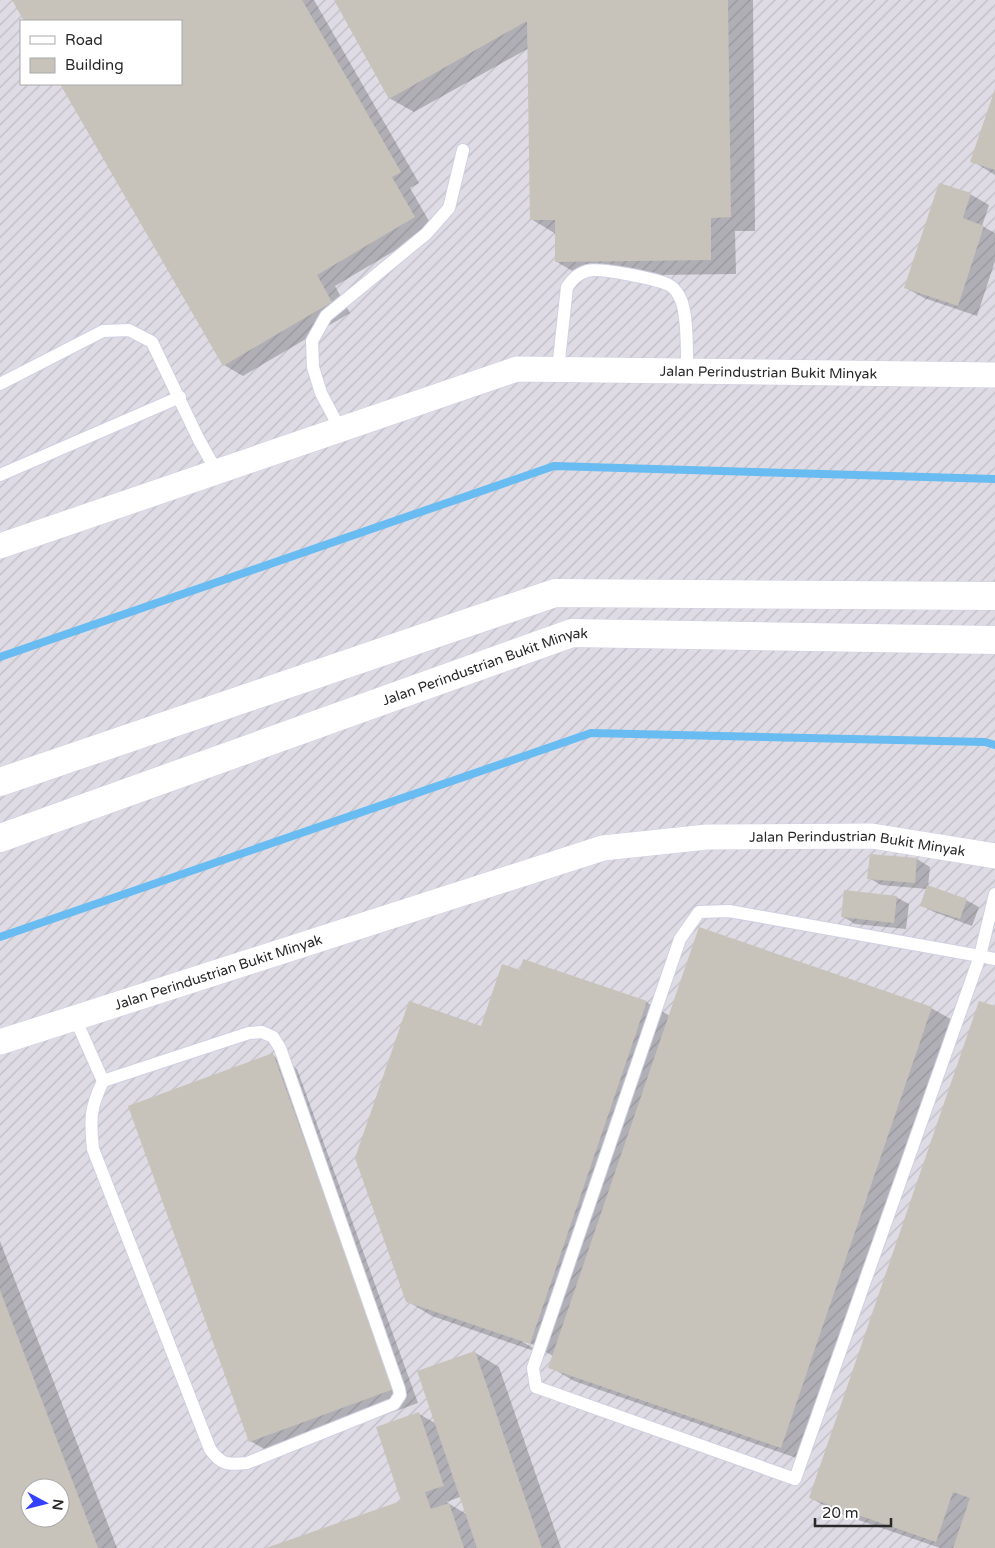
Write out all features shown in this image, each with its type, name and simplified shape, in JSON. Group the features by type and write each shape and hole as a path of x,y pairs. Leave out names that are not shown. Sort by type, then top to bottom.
{"main road":[{"path":"0,782 555,593 995,596"},
{"name":"Jalan Perindustrian Bukit Minyak","path":"0,838 572,633 995,640"}],"street":[{"name":"Jalan Perindustrian Bukit Minyak","path":"0,546 516,369 995,375"},
{"name":"Jalan Perindustrian Bukit Minyak","path":"0,1042 604,848 707,837 872,836 995,856"}],"lane":[{"path":"340,429 321,393 313,367 312,341 326,316 426,234 449,208 463,150"},
{"path":"558,370 567,287 573,278 588,270 606,271 655,280 671,285 680,297 687,330 688,371"},
{"path":"0,384 103,331 129,330 152,342 199,440 217,472"},
{"path":"0,476 180,397"},
{"path":"995,894 980,956 794,1479 536,1387 533,1368 680,939 699,912 729,911 980,956 995,959"},
{"path":"75,1018 103,1081 93,1102 91,1126 93,1149 210,1449 216,1459 230,1465 247,1463 394,1404 400,1395 399,1389 280,1048 273,1037 262,1032 249,1033 103,1081"}],"shaded area":[{"path":"0,0 995,0 995,1548 0,1548"}],"building":[{"path":"12,0 302,0 401,172 392,177 415,217 317,275 332,302 223,366 61,85 182,85 182,20 23,20"},
{"path":"334,0 728,0 731,217 711,218 711,260 555,262 555,220 530,220 527,21 389,99"},
{"path":"995,89 995,170 970,162"},
{"path":"939,183 971,193 963,218 984,226 958,306 904,288"},
{"path":"870,854 917,858 915,883 867,879"},
{"path":"927,885 967,899 960,919 920,906"},
{"path":"844,890 897,896 894,923 841,917"},
{"path":"699,927 932,1007 781,1448 548,1368"},
{"path":"523,959 647,1001 530,1344 406,1302 355,1158 409,1001 481,1026 502,964 520,970"},
{"path":"979,1001 995,1006 995,1548 953,1548 970,1498 953,1492 936,1542 809,1498"},
{"path":"273,1053 394,1389 249,1442 128,1106"},
{"path":"0,1290 98,1548 0,1548"},
{"path":"475,1351 542,1548 477,1548 417,1371"},
{"path":"419,1412 444,1486 425,1492 431,1509 449,1503 464,1548 266,1548 401,1501 376,1427"}],"waterway":[{"path":"0,657 554,466 995,479"},
{"path":"0,937 591,733 985,742 995,745"}]}
